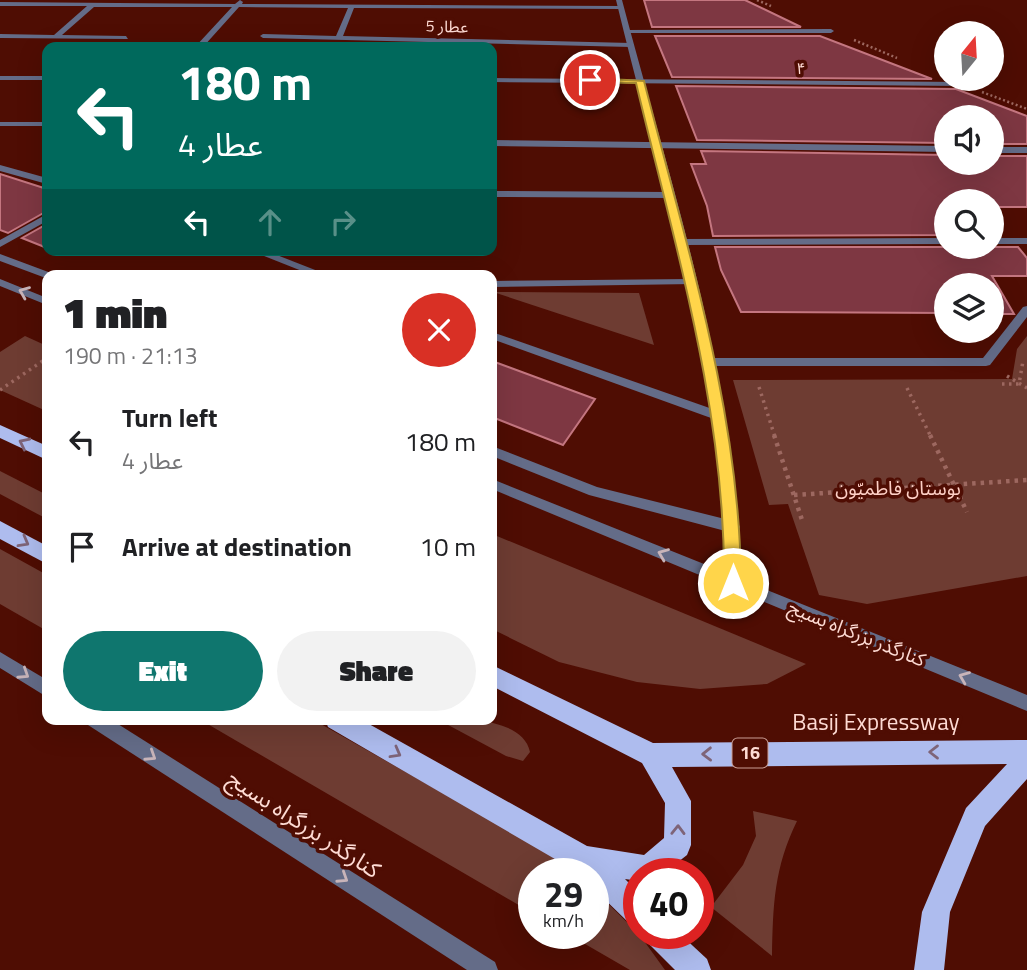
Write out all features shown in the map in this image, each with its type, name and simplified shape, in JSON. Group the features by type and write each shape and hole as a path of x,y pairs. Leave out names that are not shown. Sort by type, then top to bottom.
{"highway":[{"path":"0,431 42,452"},
{"path":"0,529 42,552"},
{"name":"Basij Expressway","path":"497,678 651,755 1027,752"},
{"path":"348,725 582,858"},
{"path":"609,863 648,869 677,845 678,801 651,755"},
{"path":"929,970 936,912 975,817 1027,761"},
{"path":"609,884 623,897"},
{"path":"675,949 696,970"}],"street":[{"path":"204,42 240,2"},
{"path":"0,5 240,2 352,6 620,4 709,362 733,527 733,583"},
{"path":"55,37 92,5"},
{"path":"339,37 352,6"},
{"path":"627,32 831,31"},
{"path":"0,36 126,38"},
{"name":"عطار 5","path":"263,36 631,45"},
{"path":"0,78 42,78"},
{"name":"۴","path":"497,80 934,84"},
{"path":"0,124 42,124"},
{"path":"497,143 934,149"},
{"path":"1004,150 1027,150"},
{"path":"0,167 42,180"},
{"path":"497,194 668,195"},
{"path":"0,244 42,221"},
{"path":"680,242 934,241"},
{"path":"1004,241 1027,241"},
{"path":"271,256 309,270"},
{"path":"0,257 42,273"},
{"path":"0,282 42,300"},
{"path":"497,284 690,282"},
{"path":"709,362 986,362 1027,309"},
{"path":"497,337 716,415"},
{"path":"497,453 594,491 733,527"},
{"name":"کنارگذر بزرگراه بسیج","path":"497,486 1027,703"},
{"path":"0,659 42,687"},
{"name":"کنارگذر بزرگراه بسیج","path":"103,725 487,970"}],"path":[{"path":"994,384 1019,384 1024,351"},
{"path":"0,390 42,361"},
{"path":"772,384 758,384 803,523"},
{"path":"918,384 905,384 967,512"},
{"path":"794,495 1027,480"}],"green space":[{"path":"497,292 639,293 654,345 497,293"},
{"path":"25,336 42,344 42,409 0,390 0,352"},
{"name":"بوستان فاطمیّون","path":"1027,336 1027,576 867,604 819,595 788,504 769,505 733,380 1012,379 1017,349"},
{"path":"0,471 42,492 42,516 0,494"},
{"path":"497,536 806,664 767,684 700,689 637,682 559,662 497,631"},
{"path":"0,549 42,572 42,628 0,604"},
{"path":"209,725 323,725 557,858 518,858 518,905"},
{"path":"448,725 497,725 516,732 525,741 530,752 523,761 506,756"},
{"path":"753,811 797,821 789,838 776,887 772,956 714,909 714,903 743,865 756,836"},
{"path":"609,905 623,918 623,949 650,949 665,970 630,970 594,949 609,949"}],"building":[{"path":"644,0 745,0 801,27 652,27"},
{"path":"655,36 820,36 932,79 672,77"},
{"path":"676,86 934,89 934,91 961,91 998,105 934,105 934,143 697,140"},
{"path":"1004,107 1027,116 1027,144 1004,144"},
{"path":"701,151 934,155 934,175 1004,175 1004,156 1027,156 1027,207 1004,207 1004,189 934,189 934,235 713,236 707,206 691,164 706,164"},
{"path":"0,174 42,187 42,214 8,233 0,230"},
{"path":"42,227 42,246 22,238"},
{"path":"715,247 934,247 934,259 1004,259 1004,247 1018,247 1027,258 1027,276 1004,276 1004,273 934,273 934,313 741,312 721,270"},
{"path":"1004,297 1014,314 1004,314"},
{"path":"497,363 595,399 563,445 497,419"}],"route":[{"path":"590,80 640,81 709,362 733,527 733,583"}]}
